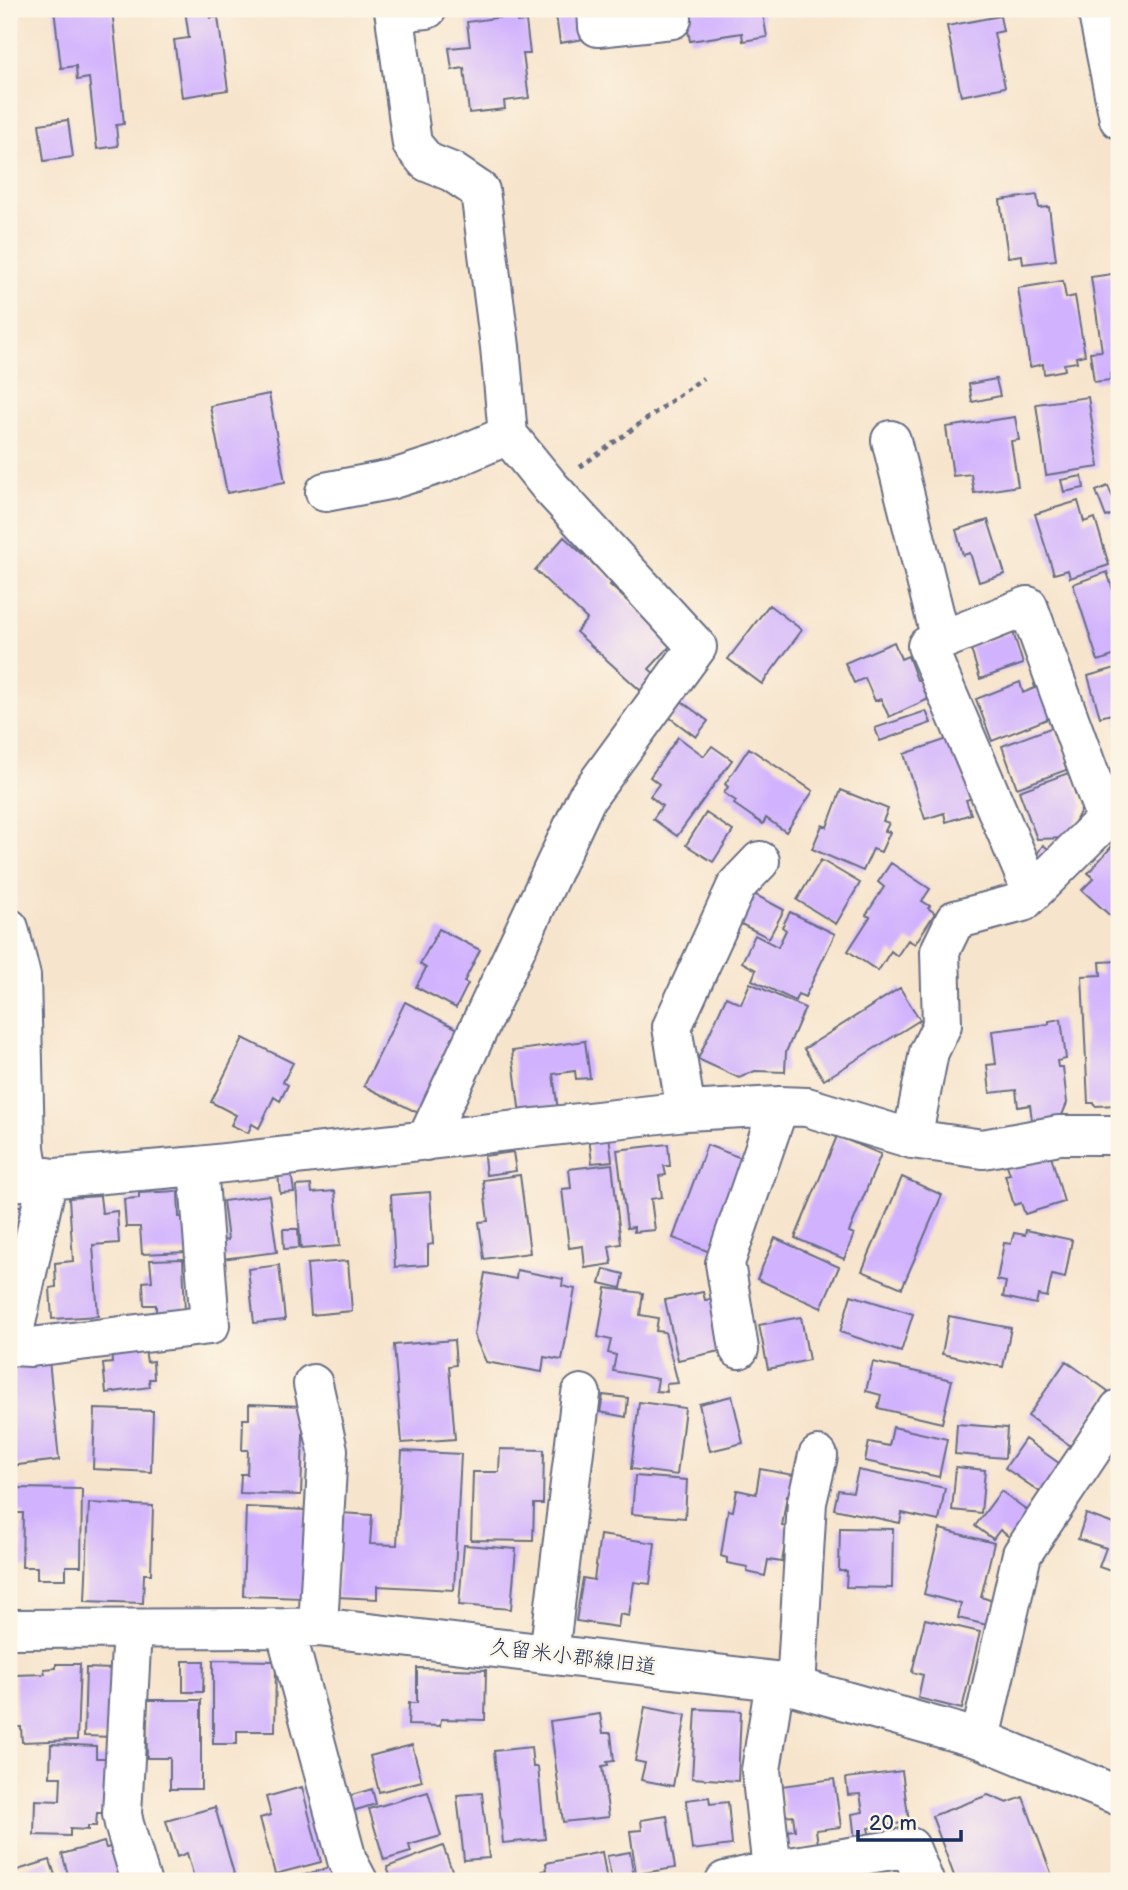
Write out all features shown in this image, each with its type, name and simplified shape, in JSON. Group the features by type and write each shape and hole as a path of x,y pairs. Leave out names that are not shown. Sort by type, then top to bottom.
{"street":[{"path":"597,9 598,27 672,19"},
{"path":"1097,9 1119,119"},
{"path":"405,10 412,144 427,162 452,172 480,191 508,435 551,488 697,647 586,799 426,1141"},
{"path":"325,492 393,479 443,463 508,435"},
{"path":"891,440 942,640"},
{"path":"912,1139 929,1052 942,1025 940,951 955,920 1023,902 1113,813 1028,606 927,646 1032,892"},
{"path":"686,1111 672,1027 737,885 760,861"},
{"path":"9,928 21,976 25,1148 29,1179 11,1346 31,1347 211,1325 198,1166"},
{"path":"739,1349 725,1263 779,1106"},
{"path":"29,1179 198,1166 686,1111 779,1106 807,1107 912,1139 983,1149 1059,1135 1119,1135"},
{"path":"313,1384 328,1450 301,1628 347,1860 358,1881"},
{"path":"549,1654 581,1394"},
{"path":"980,1739 1022,1554 1119,1409"},
{"path":"773,1876 761,1770 785,1684 807,1502 818,1457"},
{"name":"久留米小郡線旧道","path":"9,1629 301,1628 549,1654 785,1684 980,1739 1119,1796"},
{"path":"132,1629 122,1814 141,1881"},
{"path":"725,1881 773,1876 910,1847 924,1881"}],"path":[{"path":"551,488 703,378"}],"building":[{"path":"54,9 112,9 124,124 116,125 118,146 97,149 89,78 77,80 76,66 61,68"},
{"path":"209,9 210,18 218,17 228,90 182,97 174,40 189,38 185,10"},
{"path":"555,9 580,9 584,39 560,43"},
{"path":"684,9 762,9 767,37 743,41 742,33 690,41"},
{"path":"516,15 517,22 526,21 530,54 523,54 529,98 504,101 505,109 469,113 464,68 452,70 449,48 470,46 467,22"},
{"path":"1000,16 1003,31 994,33 1005,87 961,96 947,26"},
{"path":"68,120 73,157 44,161 39,124"},
{"path":"1037,195 1039,208 1049,207 1056,260 1023,264 1022,255 1008,257 1000,200"},
{"path":"1119,273 1119,372 1110,374 1110,380 1094,382 1090,352 1102,351 1091,277"},
{"path":"1063,281 1066,298 1075,296 1085,355 1076,357 1077,362 1064,364 1065,370 1044,374 1043,364 1030,367 1018,288"},
{"path":"996,379 1000,396 972,402 969,384"},
{"path":"269,394 285,482 227,493 210,406"},
{"path":"1088,397 1099,467 1046,475 1036,404"},
{"path":"1015,417 1019,440 1011,441 1018,486 974,493 971,474 953,476 946,427"},
{"path":"1082,476 1084,488 1064,492 1061,480"},
{"path":"1108,486 1119,512 1106,517 1096,491"},
{"path":"1078,501 1084,522 1095,518 1109,565 1070,578 1068,570 1054,574 1035,514"},
{"path":"988,520 1005,574 979,582 970,553 963,555 956,530"},
{"path":"564,537 613,582 610,585 673,643 649,669 656,675 641,691 576,632 587,619 535,570"},
{"path":"1107,572 1119,608 1119,654 1098,661 1073,584"},
{"path":"769,605 802,630 762,684 728,659"},
{"path":"1013,632 1023,664 980,679 970,646"},
{"path":"894,642 901,659 908,656 917,680 924,677 933,697 889,717 881,699 875,701 865,678 854,683 845,663"},
{"path":"1119,667 1118,727 1115,713 1100,717 1088,676"},
{"path":"1041,681 1055,716 992,741 976,699 1020,682 1023,693 1035,688 1034,684"},
{"path":"681,701 708,721 696,737 669,717"},
{"path":"926,711 931,723 880,741 875,728"},
{"path":"1053,727 1069,769 1017,788 1002,746"},
{"path":"678,737 704,756 712,746 732,760 677,836 653,819 662,806 650,796 659,784 650,777"},
{"path":"953,737 973,798 966,800 971,814 946,822 944,813 925,819 904,754"},
{"path":"749,748 813,791 786,832 766,818 763,824 734,804 736,801 724,793 728,787 725,784"},
{"path":"1071,772 1083,806 1067,838 1037,839 1019,791"},
{"path":"841,790 888,809 883,821 889,823 885,831 890,832 881,852 873,849 863,871 812,849 822,825 827,827"},
{"path":"706,813 733,831 713,862 686,845"},
{"path":"1119,831 1119,918 1116,921 1082,890 1094,878 1088,873 1114,844 1110,841"},
{"path":"1043,845 1055,854 1030,864"},
{"path":"821,860 860,883 836,924 797,900"},
{"path":"891,863 930,889 922,901 935,913 915,944 908,940 897,956 891,951 878,971 848,951 870,917 866,915 884,887 878,882"},
{"path":"754,894 784,910 769,938 739,923"},
{"path":"790,912 835,934 805,997 798,994 795,1001 752,980 756,970 742,962 755,935 778,947 786,930 782,927"},
{"path":"439,929 480,950 464,982 468,984 456,1008 416,987 426,968 420,964"},
{"path":"1119,961 1119,1105 1095,1106 1094,1103 1088,1103 1082,976 1101,975 1100,962"},
{"path":"750,983 805,1008 786,1052 785,1072 755,1071 739,1078 698,1059 726,997 741,1004"},
{"path":"900,988 920,1020 824,1080 804,1049"},
{"path":"405,1002 462,1031 420,1114 364,1086"},
{"path":"1061,1019 1066,1059 1057,1061 1058,1067 1063,1067 1067,1103 1058,1125 1033,1128 1030,1105 1018,1107 1016,1090 990,1093 987,1065 996,1064 992,1031 1049,1024 1049,1021"},
{"path":"243,1038 293,1063 283,1082 288,1085 280,1101 274,1097 259,1128 252,1124 248,1133 231,1125 236,1115 211,1102"},
{"path":"585,1041 590,1078 576,1079 575,1071 553,1074 558,1110 520,1115 512,1051"},
{"path":"609,1135 612,1161 592,1163 589,1137"},
{"path":"837,1136 881,1154 849,1232 854,1234 844,1259 795,1238"},
{"path":"668,1144 670,1166 664,1166 666,1175 659,1176 662,1197 651,1199 655,1230 634,1232 634,1227 627,1228 617,1150"},
{"path":"707,1145 744,1159 710,1252 673,1238"},
{"path":"1049,1148 1064,1202 1025,1214 1021,1203 1014,1205 1005,1175 1010,1174 1006,1162"},
{"path":"513,1152 516,1171 486,1175 484,1156"},
{"path":"612,1164 621,1244 609,1246 612,1264 585,1268 583,1246 569,1248 562,1189 571,1188 569,1169"},
{"path":"291,1171 294,1192 280,1193 278,1173"},
{"path":"520,1175 530,1253 484,1259 479,1222 488,1221 483,1180"},
{"path":"902,1177 942,1195 902,1288 862,1271"},
{"path":"311,1185 312,1193 335,1191 340,1246 301,1249 296,1186"},
{"path":"178,1191 179,1217 186,1217 188,1252 142,1254 140,1227 126,1227 124,1199 139,1198 139,1193"},
{"path":"430,1192 433,1244 428,1245 428,1265 395,1267 391,1195"},
{"path":"269,1195 277,1252 222,1259 220,1241 228,1240 223,1201"},
{"path":"100,1196 102,1213 117,1211 119,1243 93,1245 98,1316 52,1319 50,1288 56,1287 55,1263 73,1261 69,1198"},
{"path":"9,1203 26,1208 20,1227 9,1224"},
{"path":"283,1229 298,1229 299,1248 284,1249"},
{"path":"1026,1230 1072,1240 1065,1278 1052,1275 1047,1297 1038,1295 1036,1304 1003,1297 1006,1282 997,1280 1004,1243 1011,1244 1014,1233 1025,1235"},
{"path":"775,1238 839,1267 821,1308 757,1279"},
{"path":"183,1259 185,1314 156,1315 156,1305 144,1305 143,1282 152,1281 150,1260"},
{"path":"348,1261 352,1311 311,1315 307,1264"},
{"path":"279,1265 285,1320 254,1323 248,1269"},
{"path":"604,1269 624,1274 621,1288 600,1283"},
{"path":"517,1270 563,1279 562,1286 575,1289 562,1360 544,1357 542,1372 486,1362 474,1335 485,1273 516,1279"},
{"path":"606,1288 643,1293 640,1315 658,1318 656,1331 665,1332 678,1383 666,1384 667,1392 656,1391 658,1379 613,1371 616,1355 608,1353 611,1340 598,1337"},
{"path":"703,1292 705,1300 718,1298 729,1349 678,1360 665,1300"},
{"path":"851,1295 913,1314 901,1352 840,1332"},
{"path":"949,1316 1011,1328 1003,1367 942,1354"},
{"path":"801,1317 809,1360 768,1369 759,1325"},
{"path":"454,1340 456,1365 449,1366 455,1439 402,1443 394,1345"},
{"path":"144,1343 147,1362 153,1361 154,1379 149,1379 150,1387 106,1393 103,1364 112,1363 111,1347"},
{"path":"49,1360 59,1460 9,1466 9,1364"},
{"path":"1066,1361 1108,1391 1071,1446 1028,1416"},
{"path":"873,1362 952,1380 942,1423 878,1408 881,1395 866,1391"},
{"path":"603,1395 628,1398 626,1417 600,1412"},
{"path":"732,1396 743,1443 710,1451 699,1404"},
{"path":"639,1402 685,1408 677,1475 631,1469"},
{"path":"249,1404 304,1406 301,1495 240,1493 241,1474 247,1474 248,1450 242,1450 243,1419 249,1419"},
{"path":"95,1409 153,1411 151,1472 93,1469"},
{"path":"957,1424 1007,1428 1005,1458 955,1454"},
{"path":"893,1427 947,1439 939,1477 865,1461 869,1442 889,1446"},
{"path":"1025,1439 1063,1466 1043,1494 1005,1468"},
{"path":"500,1449 544,1450 543,1504 534,1504 533,1541 471,1540 473,1472 499,1472"},
{"path":"402,1451 461,1454 454,1590 377,1586 377,1599 337,1597 341,1513 372,1515 370,1544 397,1545"},
{"path":"956,1467 985,1470 981,1513 952,1510"},
{"path":"760,1469 799,1476 795,1497 787,1495 782,1526 791,1528 786,1538 782,1562 768,1560 765,1576 747,1572 748,1567 727,1563 727,1558 721,1556 728,1510 733,1511 737,1490 756,1494"},
{"path":"858,1470 945,1488 939,1521 902,1513 900,1523 834,1509 838,1490 853,1492"},
{"path":"635,1476 687,1480 685,1518 632,1514"},
{"path":"9,1488 82,1489 81,1566 66,1566 66,1579 37,1579 37,1567 22,1567 23,1513 9,1513"},
{"path":"1001,1491 1031,1513 1012,1539 1000,1530 993,1539 975,1526"},
{"path":"89,1503 153,1506 151,1574 144,1574 143,1603 85,1601"},
{"path":"246,1507 306,1510 303,1598 243,1596"},
{"path":"1086,1514 1119,1526 1119,1574 1099,1567 1106,1548 1078,1539"},
{"path":"840,1528 893,1529 892,1588 846,1587 847,1571 839,1571"},
{"path":"940,1529 994,1543 981,1597 993,1601 987,1625 958,1618 961,1604 924,1594"},
{"path":"600,1535 655,1543 650,1584 634,1582 629,1616 620,1614 618,1627 576,1621 583,1578 594,1580"},
{"path":"464,1545 516,1549 511,1609 459,1605"},
{"path":"925,1619 980,1632 962,1709 918,1698 923,1675 912,1672"},
{"path":"213,1660 276,1661 275,1731 237,1731 237,1744 213,1744"},
{"path":"183,1661 204,1661 203,1692 183,1692"},
{"path":"56,1664 80,1664 77,1740 22,1742 21,1727 17,1727 15,1675 45,1674 44,1669 56,1668"},
{"path":"86,1668 113,1669 112,1737 84,1736"},
{"path":"417,1668 486,1670 485,1720 441,1719 440,1726 408,1725 409,1703 417,1703"},
{"path":"146,1700 201,1700 201,1789 170,1789 170,1758 147,1758"},
{"path":"645,1707 686,1715 673,1786 641,1780 645,1763 635,1761"},
{"path":"696,1709 741,1711 738,1781 692,1778"},
{"path":"600,1714 603,1733 611,1733 614,1761 602,1766 609,1817 563,1822 550,1721"},
{"path":"51,1744 96,1746 96,1758 107,1758 105,1813 97,1813 96,1826 88,1826 88,1830 70,1829 70,1836 34,1835 35,1800 60,1801 61,1777 50,1777"},
{"path":"412,1745 422,1781 379,1792 370,1756"},
{"path":"531,1747 533,1767 538,1767 545,1839 503,1843 494,1751"},
{"path":"902,1771 909,1822 868,1828 870,1837 855,1839 852,1814 863,1812 860,1794 848,1795 846,1778"},
{"path":"834,1779 841,1827 816,1830 818,1844 791,1847 787,1842 786,1831 795,1830 793,1815 785,1816 781,1786"},
{"path":"302,1787 321,1862 275,1874 260,1818 271,1815 266,1797"},
{"path":"372,1789 376,1804 349,1812 345,1797"},
{"path":"428,1792 441,1836 409,1845 411,1852 384,1860 369,1809"},
{"path":"482,1793 489,1858 464,1860 457,1795"},
{"path":"988,1795 1007,1803 1023,1797 1054,1881 956,1881 932,1816"},
{"path":"709,1797 710,1804 728,1802 732,1845 692,1850 686,1800"},
{"path":"215,1807 236,1881 195,1881 187,1853 177,1857 166,1821"},
{"path":"667,1816 675,1868 636,1874 630,1831 642,1830 641,1820"},
{"path":"104,1842 106,1848 117,1846 126,1881 70,1881 62,1854"},
{"path":"443,1846 456,1881 392,1881 387,1867"},
{"path":"602,1852 607,1881 544,1881 542,1871 547,1870 546,1863"},
{"path":"630,1852 634,1878 612,1881 607,1856"},
{"path":"50,1860 57,1881 14,1881 11,1872"},
{"path":"330,1867 334,1881 285,1881"}]}
